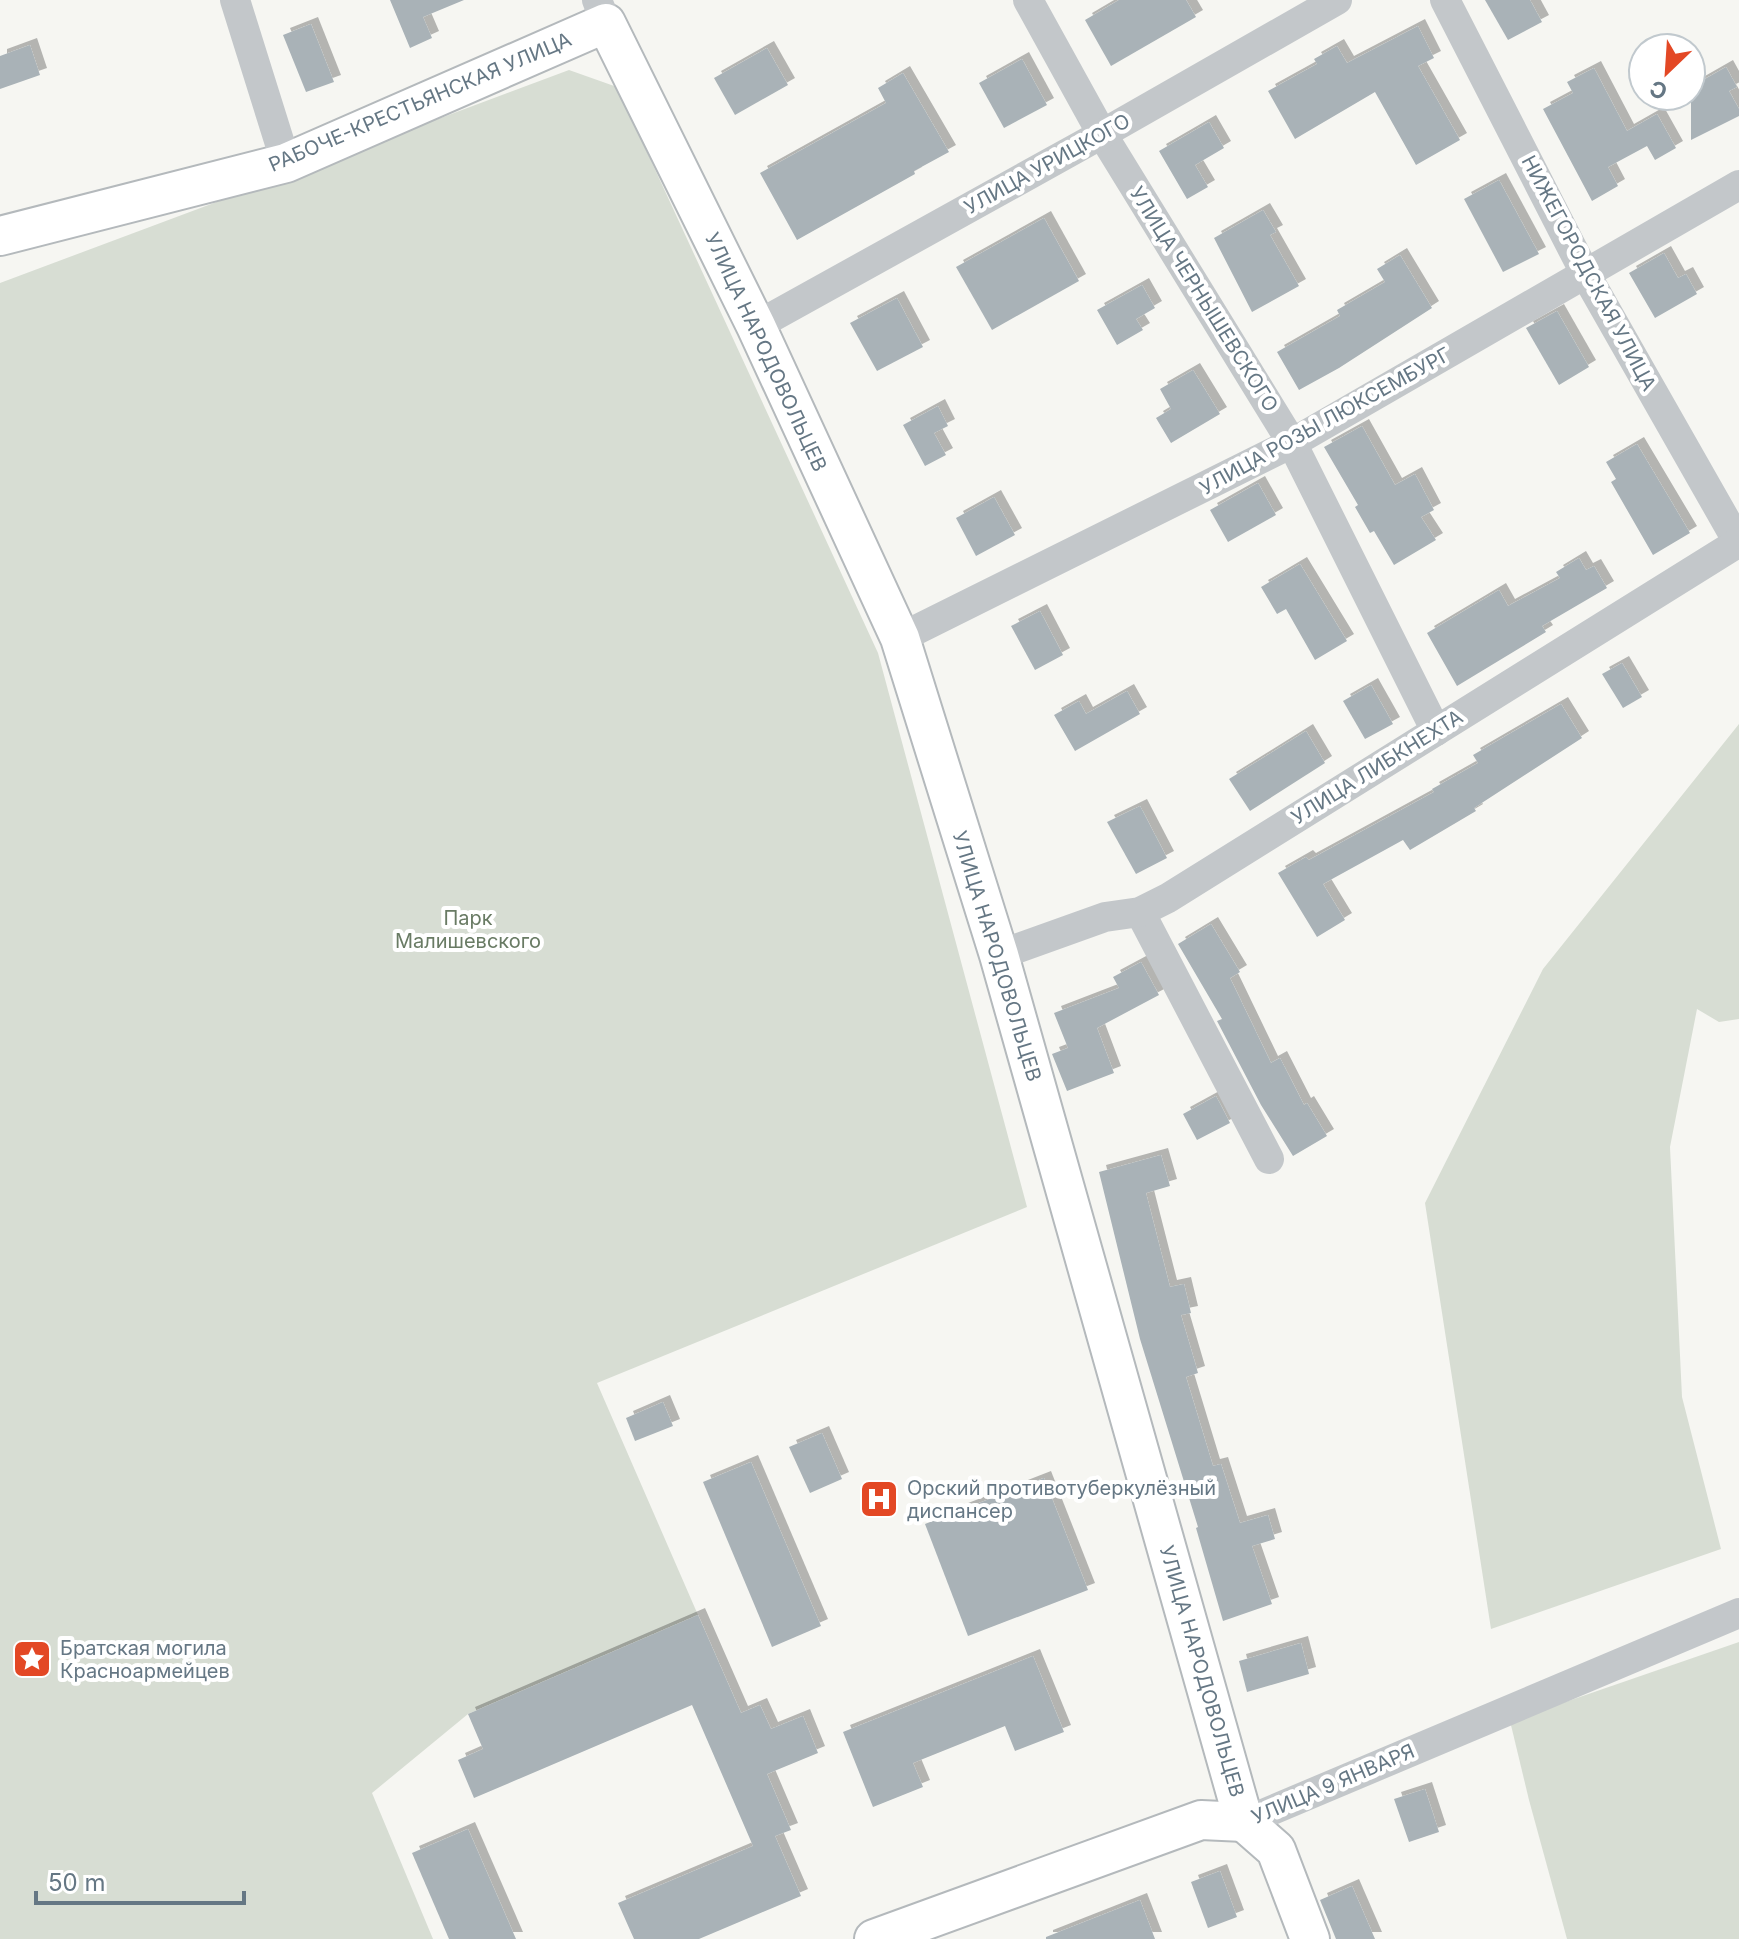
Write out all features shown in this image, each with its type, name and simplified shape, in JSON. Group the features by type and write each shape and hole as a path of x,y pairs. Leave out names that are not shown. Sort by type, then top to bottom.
{"main road":[{"name":"РАБОЧЕ-КРЕСТЬЯНСКАЯ УЛИЦА","path":"0,236 286,163 602,11"},
{"name":"УЛИЦА НАРОДОВОЛЬЦЕВ","path":"602,11 756,326 900,638 999,955 1244,1822 1276,1850 1310,1939"},
{"name":"УЛИЦА 9 ЯНВАРЯ","path":"874,1939 1201,1820 1244,1822"}],"street":[{"path":"235,0 286,163"},
{"name":"УЛИЦА ЧЕРНЫШЕВСКОГО","path":"1028,0 1102,134 1292,443 1436,731"},
{"name":"УЛИЦА УРИЦКОГО","path":"756,326 1337,0"},
{"name":"НИЖЕГОРОДСКАЯ УЛИЦА","path":"1445,0 1586,275 1739,542"},
{"name":"УЛИЦА РОЗЫ ЛЮКСЕМБУРГ","path":"900,638 1292,443 1739,185"},
{"name":"УЛИЦА ЛИБКНЕХТА","path":"999,955 1105,917 1140,912 1739,542"},
{"path":"1140,912 1269,1159"},
{"name":"УЛИЦА 9 ЯНВАРЯ","path":"1244,1822 1739,1613"}],"green space":[{"name":"Парк Малишевского","path":"569,70 617,87 878,653 1027,1207 597,1383 698,1615 468,1714 372,1793 433,1939 0,1939 0,283"},
{"path":"1739,724 1739,1019 1719,1022 1697,1009 1670,1147 1682,1397 1721,1549 1491,1629 1425,1203 1543,969"},
{"path":"1739,1642 1739,1939 1567,1939 1510,1721"}],"building":[{"path":"390,0 464,0 423,17 432,38 410,48"},
{"path":"1119,0 1186,0 1196,17 1111,66 1085,20"},
{"path":"1485,0 1530,0 1542,22 1508,40"},
{"path":"311,24 334,82 306,92 283,35"},
{"path":"1418,26 1434,58 1418,66 1460,140 1416,165 1375,92 1295,139 1268,91 1317,64 1314,59 1337,46 1347,63"},
{"path":"30,45 40,75 0,89 0,56"},
{"path":"767,48 788,85 735,115 714,78"},
{"path":"1022,59 1047,105 1004,128 979,83"},
{"path":"1726,67 1737,87 1729,91 1739,109 1739,116 1691,140 1691,112 1707,112 1707,78"},
{"path":"1594,68 1627,131 1657,114 1676,148 1655,160 1647,146 1608,167 1618,186 1592,201 1543,109 1573,93 1567,82"},
{"path":"903,73 949,152 797,240 760,173 886,103 878,88"},
{"path":"1209,122 1224,148 1195,165 1208,187 1187,199 1159,151"},
{"path":"1499,180 1539,254 1503,272 1464,199"},
{"path":"1263,210 1276,232 1270,235 1299,286 1252,312 1214,238"},
{"path":"1044,218 1079,281 992,330 956,267"},
{"path":"1664,253 1678,278 1686,274 1697,294 1655,318 1629,273"},
{"path":"1400,255 1432,308 1299,390 1277,352 1340,316 1337,310 1385,282 1377,269"},
{"path":"1142,285 1155,308 1136,319 1143,330 1117,345 1097,310"},
{"path":"897,298 923,347 877,371 850,323"},
{"path":"1557,311 1589,367 1559,385 1526,328"},
{"path":"1193,370 1220,414 1171,443 1156,418 1171,409 1160,389"},
{"path":"938,406 948,426 934,433 946,455 925,466 903,425"},
{"path":"1362,426 1395,485 1415,474 1434,510 1421,517 1436,540 1394,565 1374,531 1370,533 1355,507 1358,505 1324,447"},
{"path":"1637,444 1690,533 1653,555 1611,482 1616,479 1606,462"},
{"path":"1258,483 1276,515 1228,542 1210,510"},
{"path":"994,497 1015,535 976,556 956,518"},
{"path":"1579,558 1586,570 1594,566 1607,588 1542,626 1546,632 1457,686 1427,633 1499,590 1508,606 1560,578 1556,572"},
{"path":"1300,564 1347,641 1315,660 1286,609 1277,614 1261,587"},
{"path":"1040,611 1063,655 1035,670 1011,626"},
{"path":"1622,663 1642,697 1623,708 1602,674"},
{"path":"1371,685 1393,724 1365,739 1343,701"},
{"path":"1127,691 1140,714 1075,751 1054,715 1079,701 1086,714"},
{"path":"1561,704 1582,738 1474,808 1476,811 1410,850 1403,840 1323,884 1345,920 1317,937 1278,873 1306,857 1309,860 1434,792 1432,789 1478,763 1473,755"},
{"path":"1306,731 1325,763 1250,811 1229,779"},
{"path":"1140,806 1167,858 1136,874 1107,822"},
{"path":"1211,924 1240,972 1230,978 1271,1063 1280,1058 1304,1105 1307,1103 1327,1136 1293,1156 1261,1105 1217,1021 1222,1019 1178,944"},
{"path":"1141,962 1159,995 1097,1028 1114,1073 1067,1091 1052,1054 1068,1048 1054,1013 1119,988 1113,977"},
{"path":"1216,1096 1230,1123 1197,1140 1183,1114"},
{"path":"1161,1155 1170,1186 1146,1193 1170,1287 1184,1284 1191,1313 1181,1315 1198,1373 1186,1377 1213,1466 1221,1464 1240,1523 1268,1515 1275,1539 1252,1546 1272,1604 1223,1621 1198,1527 1140,1339 1099,1172"},
{"path":"663,1402 673,1426 635,1441 626,1418"},
{"path":"822,1433 842,1479 810,1493 789,1447"},
{"path":"751,1462 821,1626 772,1647 703,1482"},
{"path":"1044,1478 1088,1590 968,1636 925,1524"},
{"path":"698,1615 741,1713 760,1705 771,1729 803,1716 818,1753 767,1774 791,1830 775,1836 801,1896 699,1939 634,1939 618,1903 753,1846 692,1705 474,1798 458,1760 483,1749 468,1714"},
{"path":"1301,1643 1309,1674 1247,1692 1239,1661"},
{"path":"1033,1656 1064,1732 1015,1751 1005,1726 913,1763 923,1787 873,1807 843,1732"},
{"path":"1425,1789 1439,1832 1409,1842 1394,1799"},
{"path":"468,1829 516,1939 449,1939 412,1853"},
{"path":"1220,1871 1237,1917 1208,1928 1191,1882"},
{"path":"1352,1886 1375,1939 1336,1939 1320,1900"},
{"path":"1140,1900 1155,1939 1046,1939 1046,1937"}],"place":[{"name":"Орский противотуберкулёзный диспансер","path":"879,1499"},
{"name":"Братская могила Красноармейцев","path":"32,1659"}]}
